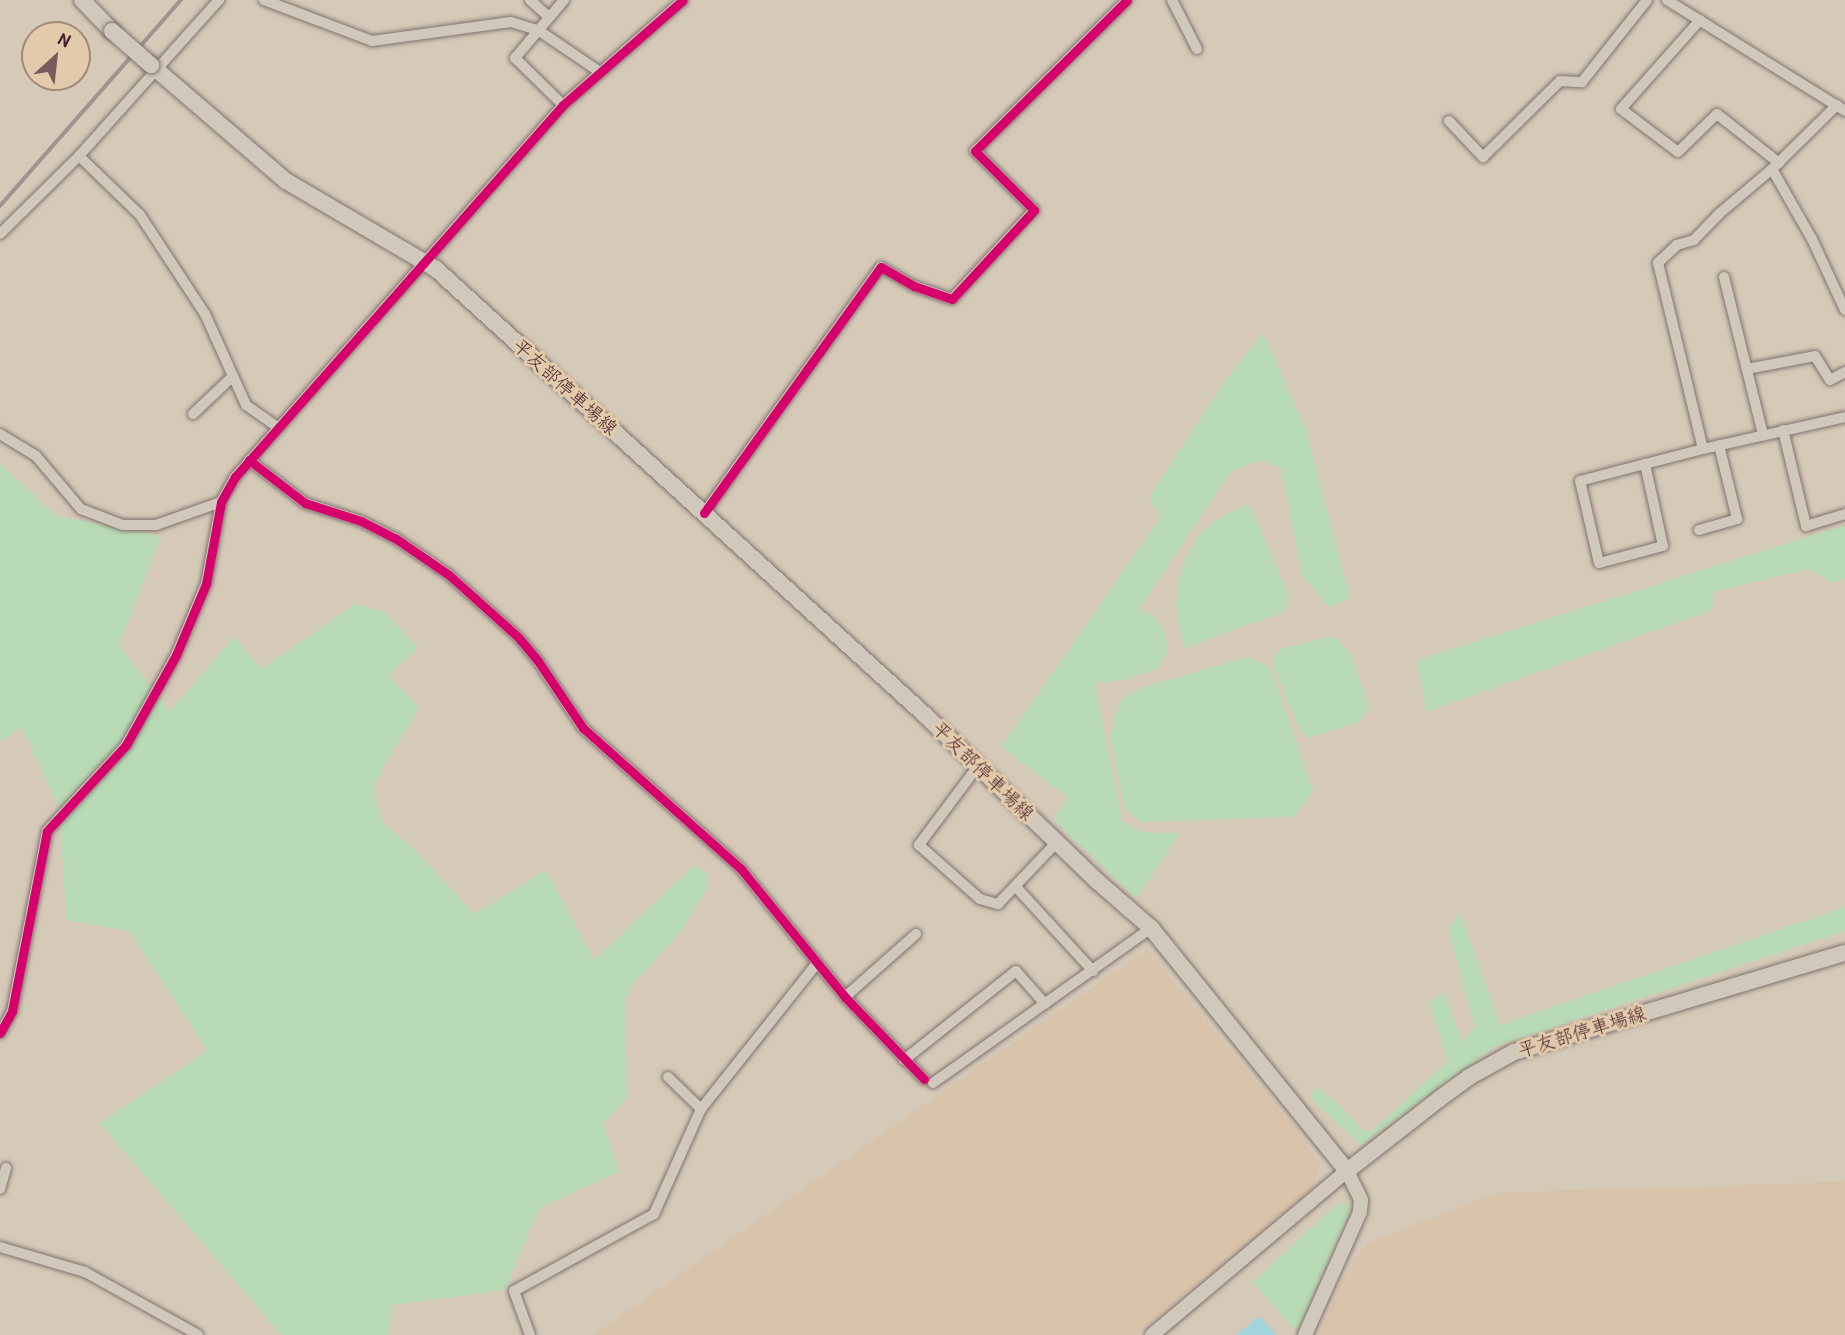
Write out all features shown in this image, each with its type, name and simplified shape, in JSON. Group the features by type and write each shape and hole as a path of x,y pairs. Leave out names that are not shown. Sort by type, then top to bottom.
{"main road":[{"name":"平友部停車場線","path":"82,0 112,31 286,181 436,269 978,766 1151,928 1347,1171 1469,1077 1514,1052 1845,953"}],"street":[{"path":"0,233 79,156 154,68 219,0"},
{"path":"264,0 372,41 511,22 538,30 600,72"},
{"path":"530,0 550,17"},
{"path":"563,105 515,58 564,0"},
{"path":"0,1033 12,1011 47,831 126,745 176,655 206,584 221,502 276,426 563,105 683,0"},
{"path":"704,513 881,267 914,286 952,299 1034,210 975,151 1127,0"},
{"path":"1172,0 1197,49"},
{"path":"1449,121 1483,158 1560,81 1582,82 1647,0"},
{"path":"1667,0 1841,108 1719,214 1694,240 1677,245 1658,263 1703,449"},
{"path":"1700,20 1622,109 1678,152 1717,114 1776,166 1845,310"},
{"path":"79,156 140,215 205,314 246,405 276,426"},
{"path":"1724,277 1763,435"},
{"path":"1748,369 1815,356 1830,380 1845,372"},
{"path":"193,414 233,376"},
{"path":"1645,464 1663,546 1599,563 1580,481 1645,464 1719,445 1845,417"},
{"path":"1783,430 1806,526 1845,514"},
{"path":"0,434 36,456 81,509 123,525 156,525 221,502"},
{"path":"1699,530 1737,519 1719,445"},
{"path":"249,460 305,503 376,527 449,575 518,637 538,661 583,728 741,869 845,997 904,1060 929,1081 1093,971 1151,928"},
{"path":"978,766 919,845 979,899 999,904 1057,842"},
{"path":"1016,887 1093,971"},
{"path":"845,997 916,934"},
{"path":"530,1335 514,1291 654,1214 701,1109 817,963"},
{"path":"904,1060 1016,971 1045,1004"},
{"path":"668,1077 701,1109"},
{"path":"0,1189 6,1168"},
{"path":"1152,1335 1347,1171 1361,1200 1360,1212 1305,1335"},
{"path":"0,1247 85,1272 198,1335"}],"shaded area":[{"path":"1147,950 1298,1132 1320,1165 1312,1189 1135,1335 593,1335"},
{"path":"1845,1182 1845,1335 1319,1335 1345,1275 1366,1244 1496,1193"}],"green space":[{"path":"1263,333 1306,430 1350,598 1329,607 1302,576 1281,469 1261,460 1230,472 1138,610 1153,614 1164,632 1168,649 1159,668 1125,680 1095,683 1122,821 1141,832 1180,833 1136,899 1053,820 1067,797 1001,747 1160,518 1149,497 1226,379"},
{"path":"0,464 57,516 161,536 119,646 170,711 234,637 261,669 355,604 385,612 418,648 388,675 419,708 376,782 374,795 383,823 417,852 474,914 546,870 594,960 694,865 707,873 708,884 680,933 631,986 625,1001 627,1098 603,1123 619,1172 539,1208 505,1290 392,1305 388,1335 281,1335 99,1123 207,1051 129,931 66,920 60,809 21,727 0,742"},
{"path":"1249,503 1289,596 1284,612 1184,648 1176,608 1177,586 1183,564 1199,534 1222,516"},
{"path":"1845,525 1845,579 1831,582 1808,569 1714,592 1712,610 1426,712 1417,660"},
{"path":"1333,636 1350,652 1369,707 1359,722 1306,738 1297,724 1272,661 1280,649"},
{"path":"1249,657 1271,668 1313,791 1294,817 1140,822 1129,813 1122,797 1111,739 1114,717 1124,697 1146,686"},
{"path":"1845,907 1845,931 1496,1046 1361,1145 1310,1098 1316,1087 1337,1103 1364,1131 1372,1131 1448,1061 1429,1001 1444,993 1462,1042 1475,1027 1448,929 1460,912 1500,1025"},
{"path":"1338,1203 1352,1206 1297,1332 1252,1282"}],"water":[{"path":"1259,1316 1276,1335 1236,1335"}],"railway":[{"path":"0,206 181,0"}],"cycle path":[{"path":"0,1033 12,1011 47,831 126,745 176,655 206,584 221,502 235,477 563,105 683,0"},
{"path":"704,513 881,267 914,286 952,299 1034,210 975,151 1127,0"},
{"path":"249,460 305,503 361,521 395,538 449,575 518,637 538,661 583,728 741,869 845,997 924,1079"}]}
